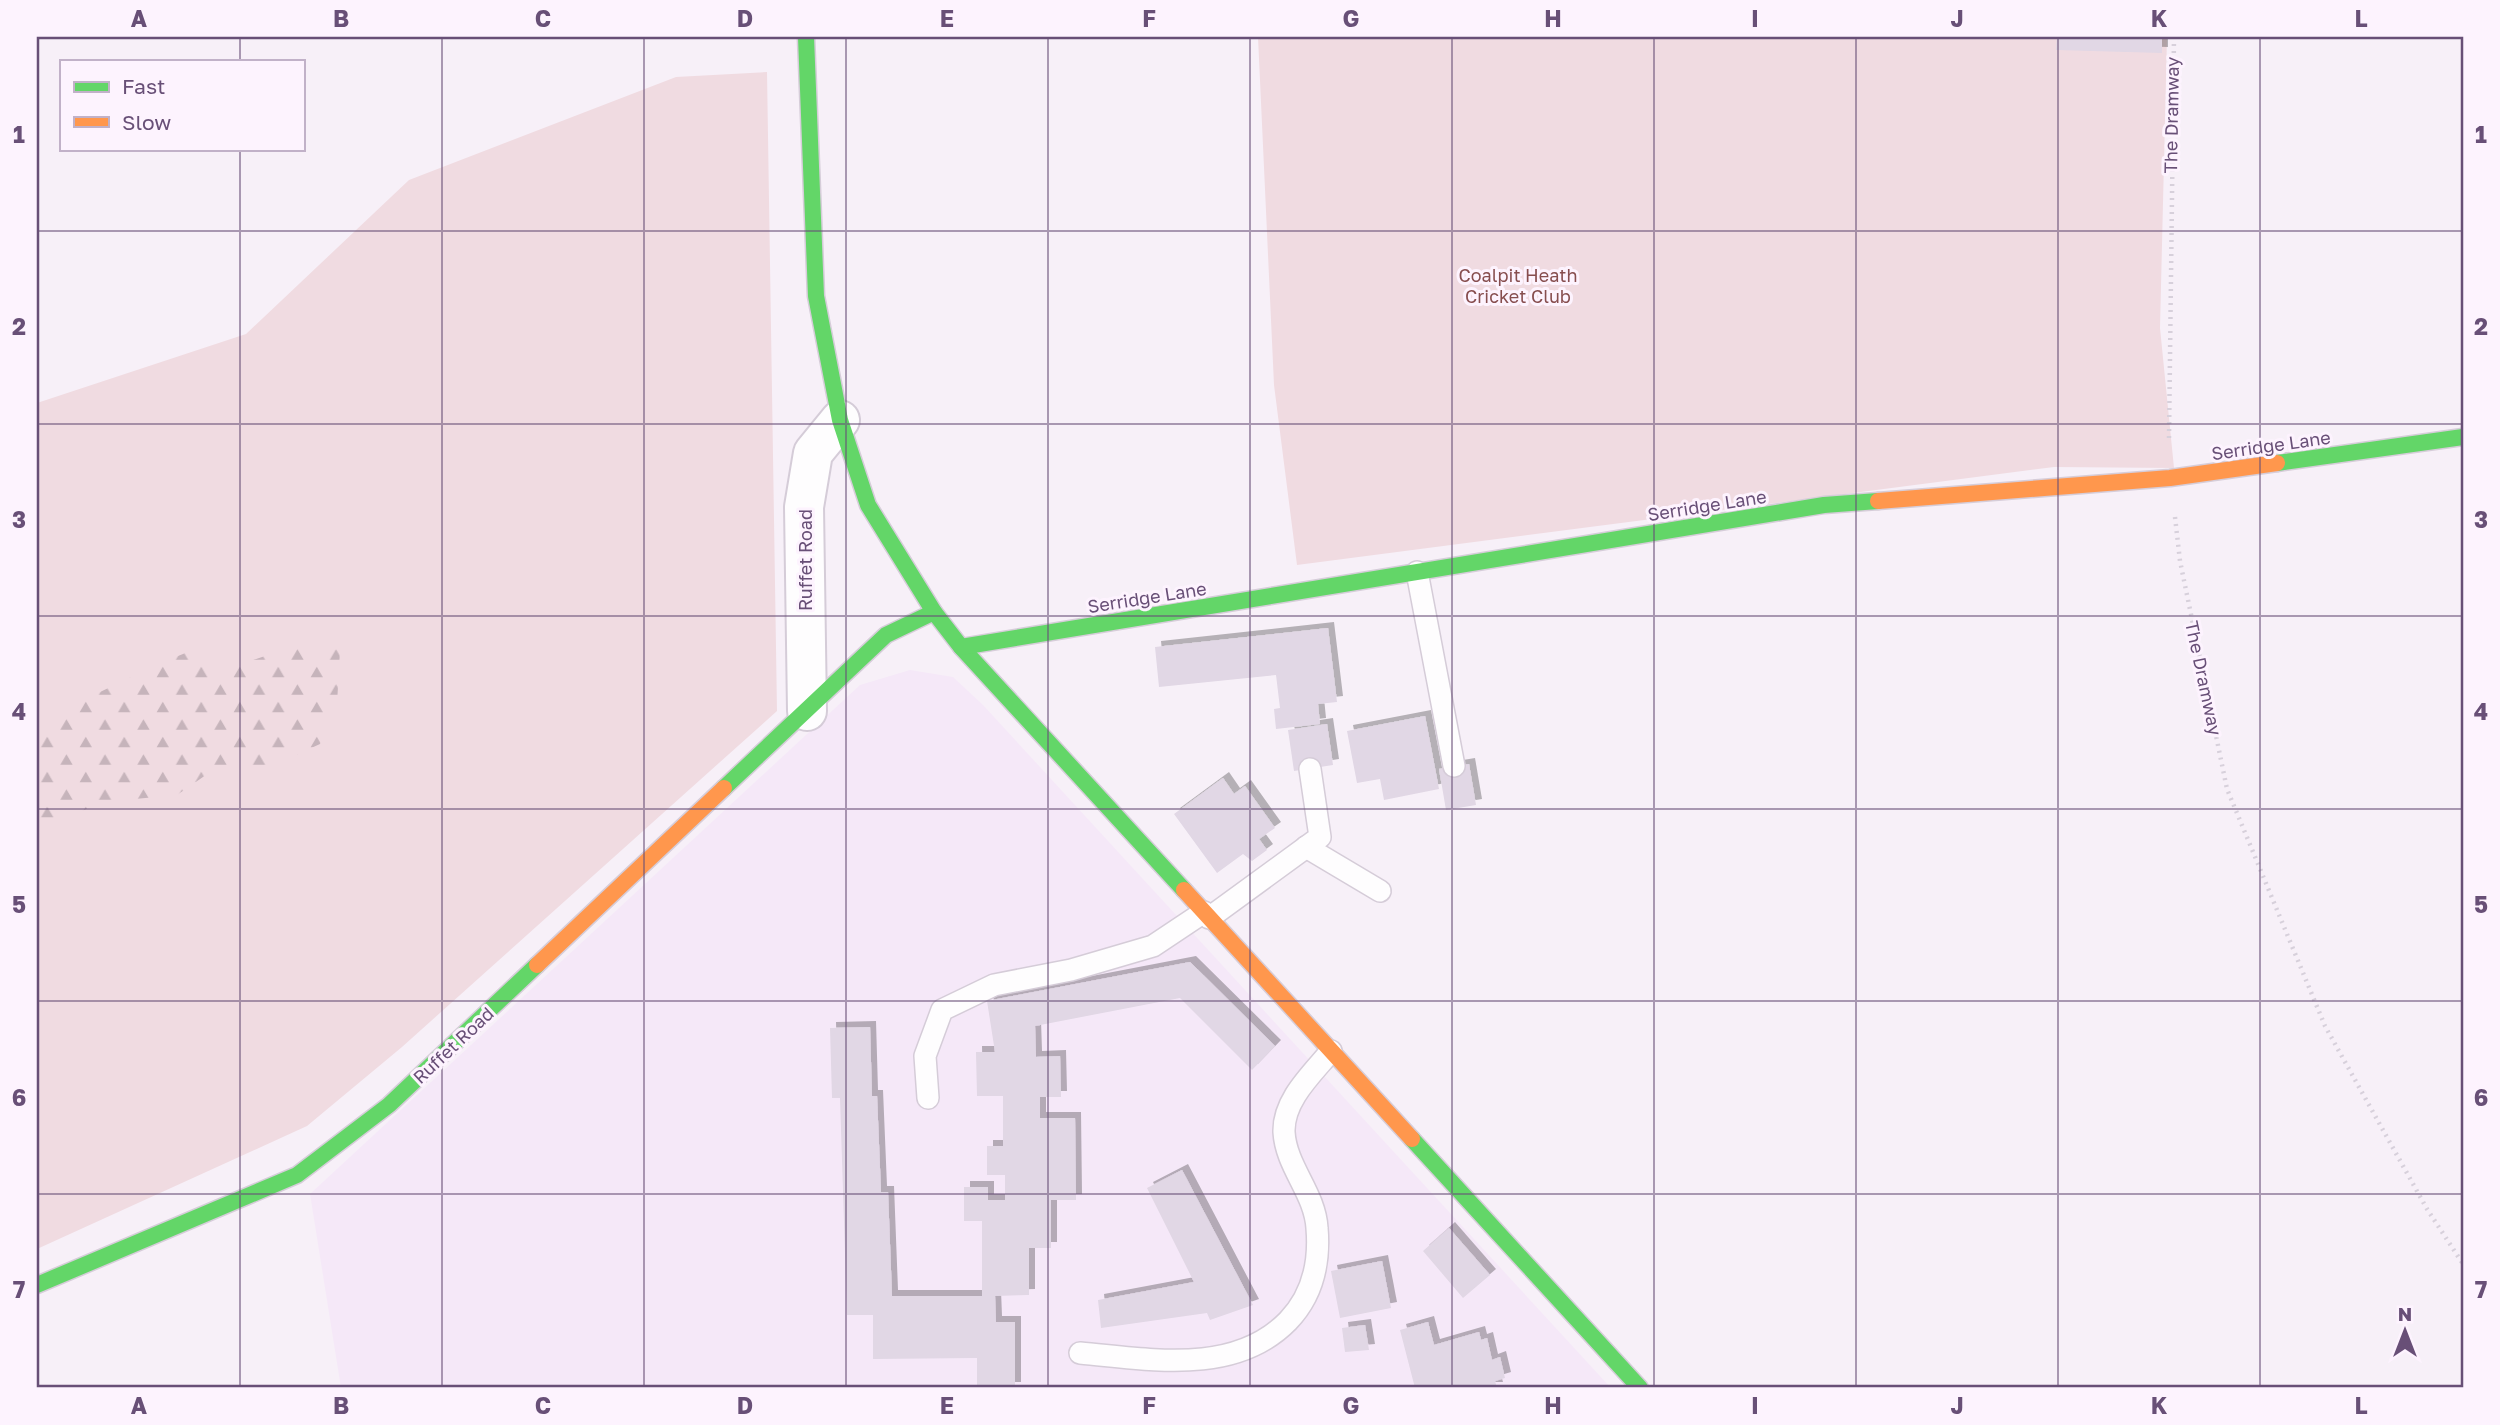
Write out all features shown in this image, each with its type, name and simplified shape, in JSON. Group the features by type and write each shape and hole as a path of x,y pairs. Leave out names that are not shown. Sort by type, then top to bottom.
{"street":[{"path":"806,37 816,296 840,420 868,505 934,612 961,647 1640,1388"},
{"name":"Ruffet Road","path":"807,711 804,507 813,453 840,420"},
{"name":"Serridge Lane","path":"961,647 1825,505 2169,478 2463,437"},
{"name":"Ruffet Road","path":"37,1285 297,1175 389,1105 886,635 934,612"}],"lane":[{"path":"1417,572 1454,766"},
{"path":"928,1098 925,1056 942,1010 994,985 1071,970 1153,946 1207,915 1320,837 1310,769"},
{"path":"1306,847 1380,891"},
{"path":"1080,1353 1171,1360 1236,1355 1270,1338 1305,1303 1316,1263 1317,1226 1310,1200 1289,1156 1284,1132 1288,1108 1331,1051"}],"path":[{"name":"The Dramway","path":"2174,37 2169,478 2180,561 2227,789 2325,1026 2427,1209 2463,1264"}],"shaded area":[{"path":"910,670 953,677 983,705 1611,1388 341,1388 310,1194 860,685"}],"green space":[{"name":"Coalpit Heath Cricket Club","path":"1258,37 2167,37 2160,328 2174,468 2054,467 1297,565 1274,385"},
{"path":"767,72 777,711 402,1047 307,1126 37,1249 37,403 246,334 409,180 676,77"},
{"path":"303,643 340,650 337,704 320,744 265,769 216,768 177,795 103,802 67,817 37,819 37,720 193,650 227,669"}],"building":[{"path":"2057,37 2162,37 2162,53 2056,50"},
{"path":"1328,628 1337,702 1318,704 1320,724 1276,729 1274,709 1280,708 1276,675 1159,687 1155,647"},
{"path":"1425,716 1439,789 1384,800 1380,779 1357,783 1347,731"},
{"path":"1327,724 1333,765 1294,771 1288,730"},
{"path":"1469,764 1476,805 1446,810 1439,769"},
{"path":"1223,778 1234,794 1245,786 1275,828 1259,839 1267,850 1252,861 1243,854 1217,873 1174,814"},
{"path":"1190,962 1275,1046 1252,1070 1180,998 1035,1026 1036,1057 1060,1056 1061,1097 1040,1097 1040,1118 1075,1118 1076,1200 1051,1200 1051,1248 1029,1248 1029,1295 995,1296 996,1322 1015,1322 1015,1388 977,1388 977,1358 873,1359 873,1315 847,1315 840,1098 832,1098 830,1028 870,1027 872,1096 877,1096 881,1192 888,1192 892,1296 982,1296 982,1221 964,1221 964,1187 988,1187 988,1200 1005,1200 1005,1175 987,1175 987,1146 1003,1146 1003,1096 977,1096 976,1052 995,1052 987,1001"},
{"path":"1182,1170 1253,1305 1210,1320 1207,1313 1101,1328 1098,1300 1194,1282 1147,1188"},
{"path":"1449,1228 1490,1275 1463,1298 1423,1251"},
{"path":"1382,1261 1391,1308 1340,1318 1331,1271"},
{"path":"1428,1322 1434,1345 1479,1332 1481,1340 1487,1338 1492,1360 1500,1357 1505,1378 1495,1381 1497,1388 1437,1388 1436,1385 1415,1388 1400,1330"},
{"path":"1365,1325 1369,1350 1345,1352 1342,1328"}],"traffic: fast":[{"path":"806,37 816,296 840,420 868,505 934,612 961,647 1184,890"},
{"path":"2277,463 2463,437"},
{"path":"961,647 1824,505 1878,501"},
{"path":"724,788 886,635 934,612"},
{"path":"37,1285 297,1175 389,1105 537,965"},
{"path":"1412,1139 1640,1388"}],"traffic: slow":[{"path":"1878,501 2170,478 2277,463"},
{"path":"537,965 724,788"},
{"path":"1184,890 1412,1139"}]}
